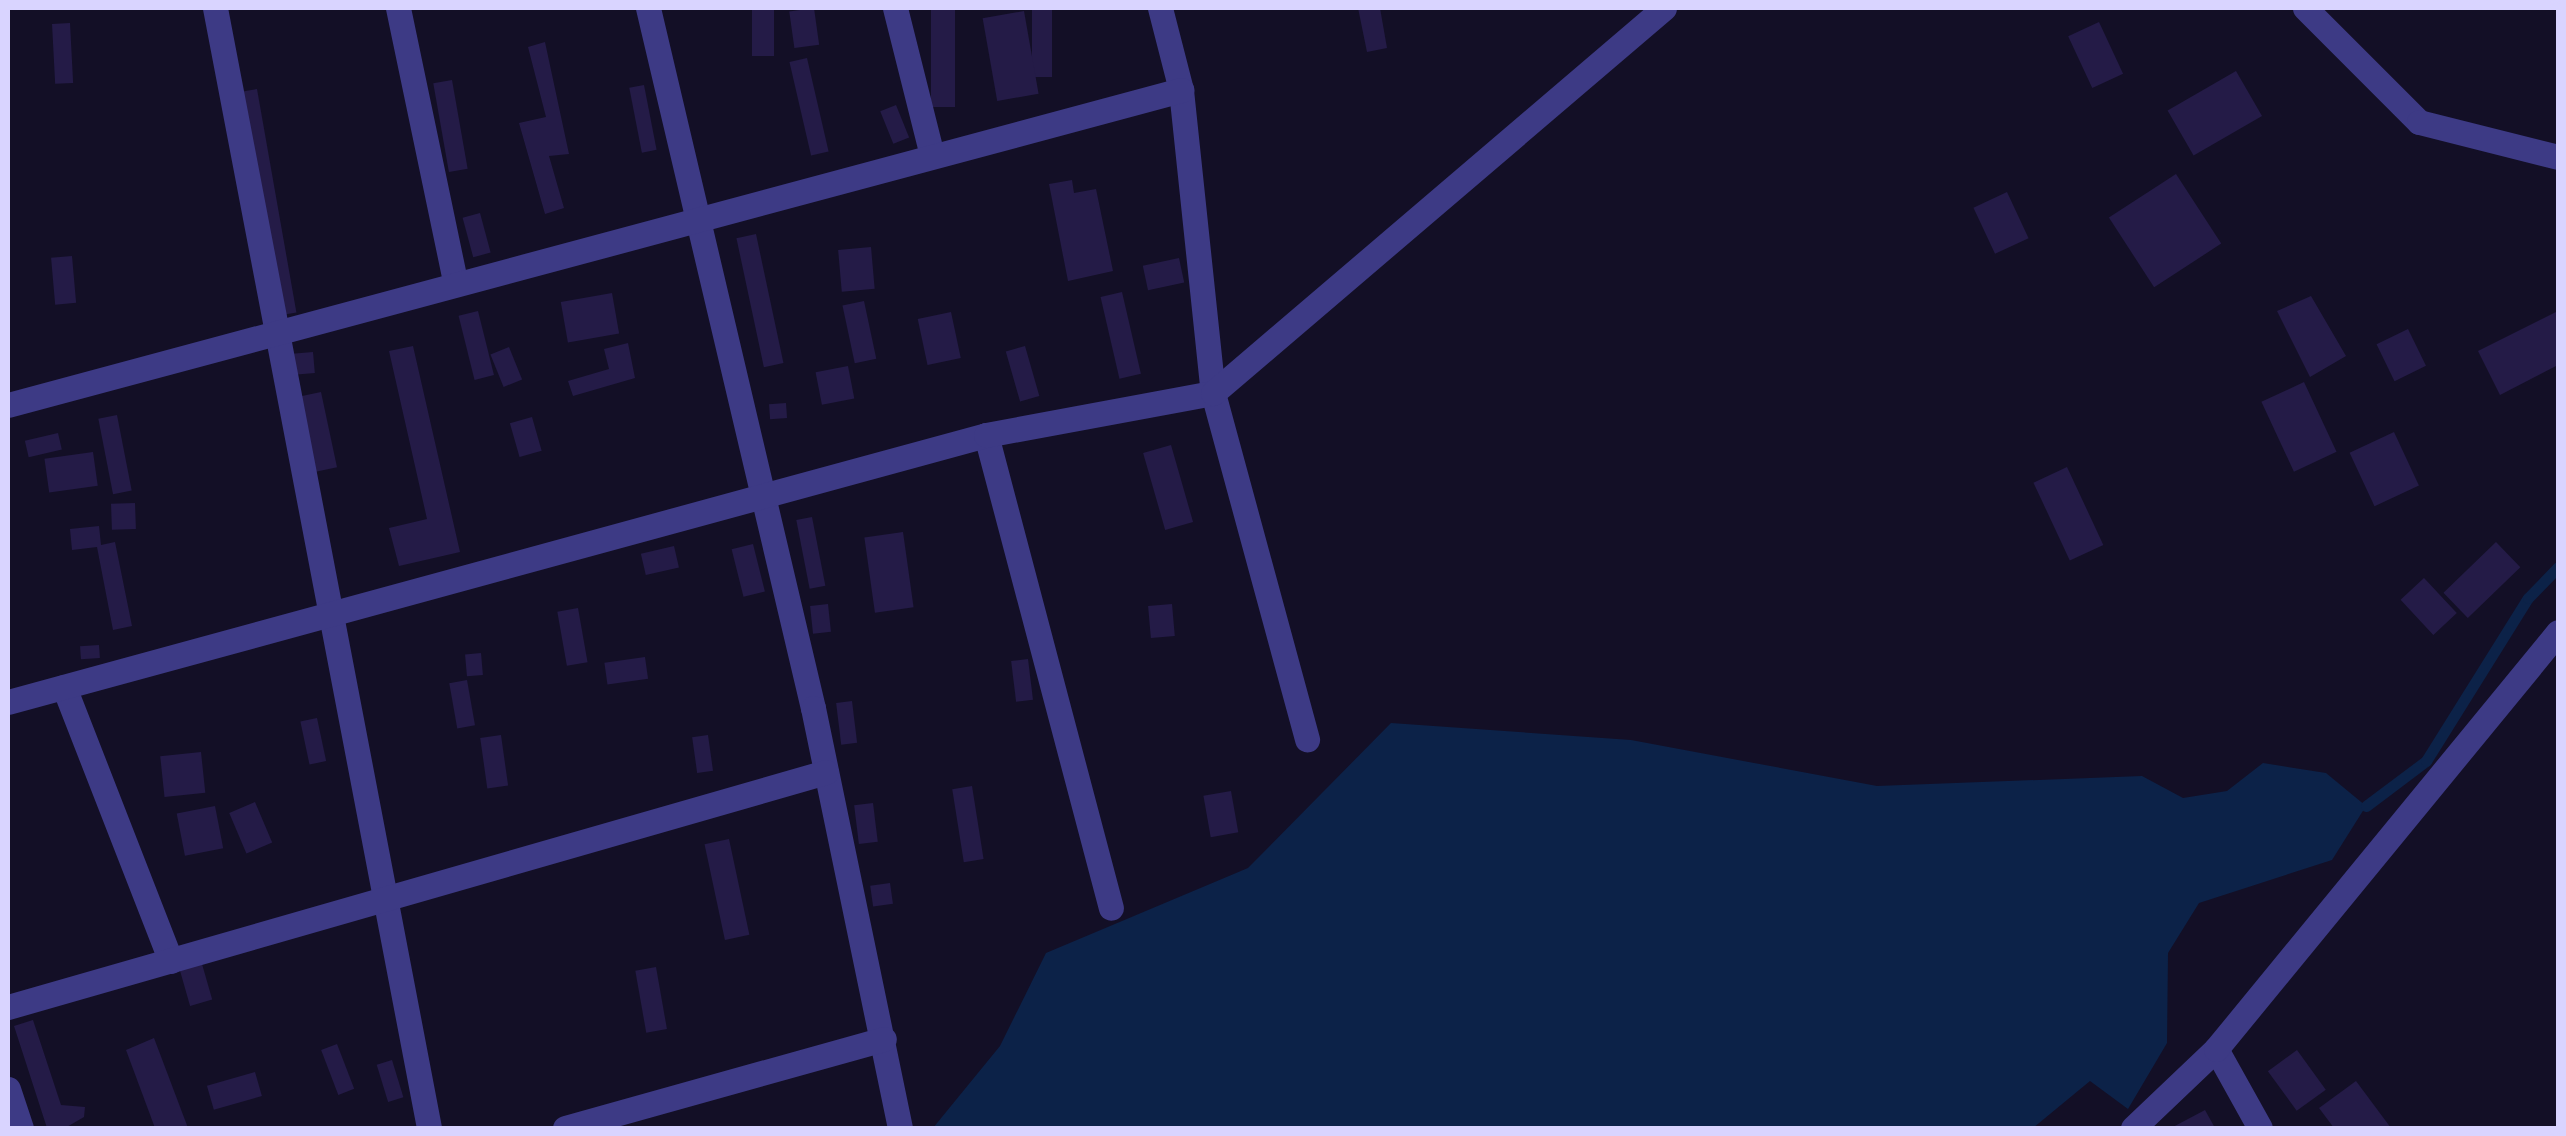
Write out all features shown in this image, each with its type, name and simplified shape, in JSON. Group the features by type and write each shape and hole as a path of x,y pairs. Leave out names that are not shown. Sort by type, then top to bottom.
{"street":[{"path":"215,8 272,335 429,1128"},
{"path":"398,8 455,282"},
{"path":"648,8 702,220 764,492 900,1128"},
{"path":"896,8 932,155"},
{"path":"1160,8 1181,90 1212,393 1307,739"},
{"path":"8,702 764,492 986,435 1212,393 1664,8"},
{"path":"2305,8 2418,122 2558,157"},
{"path":"8,405 1181,90"},
{"path":"986,435 1110,908"},
{"path":"2134,1128 2216,1049 2558,632"},
{"path":"64,686 171,961"},
{"path":"8,1007 826,772"},
{"path":"565,1128 884,1039"},
{"path":"2216,1049 2260,1128"},
{"path":"8,1089 21,1128"}],"water":[{"path":"1391,723 1631,740 1877,786 2142,776 2183,798 2227,791 2263,763 2326,773 2366,806 2332,860 2199,903 2168,953 2167,1043 2128,1109 2090,1081 2033,1128 933,1128 1000,1046 1046,953 1248,868"}],"building":[{"path":"752,8 774,8 774,56 752,56"},
{"path":"814,8 819,45 794,48 789,11"},
{"path":"931,8 955,8 955,107 931,107"},
{"path":"1032,8 1052,8 1052,77 1032,77"},
{"path":"1358,8 1380,8 1387,48 1367,52"},
{"path":"1024,11 1039,94 997,101 983,18"},
{"path":"2099,22 2123,74 2092,88 2068,36"},
{"path":"70,23 73,83 55,84 52,24"},
{"path":"545,42 569,154 549,156 564,208 545,214 519,123 546,117 528,47"},
{"path":"807,58 829,152 811,156 789,62"},
{"path":"2236,71 2262,116 2194,156 2168,110"},
{"path":"452,80 468,169 449,172 433,83"},
{"path":"644,85 657,150 642,153 629,88"},
{"path":"257,89 296,313 275,316 235,93"},
{"path":"896,105 909,137 893,144 880,111"},
{"path":"2176,174 2221,244 2154,287 2109,218"},
{"path":"1072,180 1074,193 1096,189 1113,271 1068,281 1049,184"},
{"path":"2007,192 2029,238 1995,254 1973,208"},
{"path":"480,213 491,253 473,257 463,218"},
{"path":"756,234 783,363 764,367 736,238"},
{"path":"871,247 875,289 842,292 838,250"},
{"path":"72,256 76,303 55,305 51,258"},
{"path":"1179,258 1184,282 1148,290 1143,266"},
{"path":"1122,292 1141,374 1119,379 1101,297"},
{"path":"612,293 619,333 568,342 561,302"},
{"path":"2311,296 2346,356 2310,377 2277,311"},
{"path":"864,301 876,359 855,363 842,306"},
{"path":"478,311 494,375 475,380 459,316"},
{"path":"2558,311 2558,365 2500,395 2478,351"},
{"path":"951,312 961,358 928,365 918,319"},
{"path":"2408,329 2426,366 2395,381 2377,344"},
{"path":"628,343 635,378 573,396 568,381 609,369 604,349"},
{"path":"413,346 460,552 399,566 389,528 427,519 389,351"},
{"path":"1025,346 1039,396 1020,401 1006,352"},
{"path":"509,347 522,379 504,387 490,354"},
{"path":"313,352 315,373 294,375 292,354"},
{"path":"848,366 854,398 822,405 816,372"},
{"path":"2304,382 2337,452 2294,472 2261,402"},
{"path":"321,392 337,467 315,472 299,397"},
{"path":"786,403 787,418 770,419 769,404"},
{"path":"117,415 132,491 113,494 98,419"},
{"path":"532,417 542,451 520,457 510,423"},
{"path":"2394,432 2419,485 2375,506 2350,453"},
{"path":"58,433 62,450 29,457 25,441"},
{"path":"1171,445 1193,522 1165,530 1143,453"},
{"path":"93,452 98,486 49,492 44,459"},
{"path":"2067,467 2103,545 2070,561 2033,483"},
{"path":"135,503 136,529 112,530 111,504"},
{"path":"812,517 825,586 810,589 796,520"},
{"path":"99,526 101,545 115,542 132,626 113,630 97,547 72,550 70,529"},
{"path":"903,532 914,607 875,613 864,537"},
{"path":"2496,542 2520,567 2468,618 2443,593"},
{"path":"753,544 765,592 744,597 732,549"},
{"path":"674,546 679,567 646,575 641,554"},
{"path":"2424,578 2457,613 2433,635 2401,600"},
{"path":"828,604 831,632 813,634 810,606"},
{"path":"1172,604 1175,636 1151,638 1148,606"},
{"path":"578,608 588,662 567,666 557,612"},
{"path":"99,645 100,658 81,659 80,646"},
{"path":"481,653 483,675 467,676 465,654"},
{"path":"645,657 648,679 607,684 604,663"},
{"path":"1028,659 1033,700 1016,702 1011,661"},
{"path":"467,680 475,725 457,728 449,683"},
{"path":"852,701 857,743 841,745 836,703"},
{"path":"317,718 326,761 310,765 300,722"},
{"path":"501,735 508,786 487,788 480,738"},
{"path":"708,735 713,771 697,773 692,737"},
{"path":"201,752 205,793 165,797 160,756"},
{"path":"972,786 984,859 964,862 952,789"},
{"path":"1231,791 1238,832 1211,837 1203,796"},
{"path":"255,802 272,843 246,853 229,813"},
{"path":"873,803 878,842 859,844 854,805"},
{"path":"215,806 223,848 185,856 177,813"},
{"path":"729,839 749,935 725,940 705,844"},
{"path":"890,883 893,904 873,907 870,886"},
{"path":"202,964 212,1000 190,1006 180,970"},
{"path":"656,967 667,1029 646,1033 635,971"},
{"path":"33,1020 61,1105 85,1107 84,1117 65,1128 47,1128 14,1026"},
{"path":"154,1038 188,1128 155,1128 126,1050"},
{"path":"337,1044 354,1089 338,1095 321,1050"},
{"path":"2297,1050 2326,1090 2297,1111 2268,1071"},
{"path":"392,1060 403,1097 388,1102 377,1065"},
{"path":"255,1072 262,1096 214,1110 207,1086"},
{"path":"2356,1081 2391,1128 2334,1128 2319,1108"},
{"path":"2205,1110 2215,1128 2171,1128"}],"waterway":[{"path":"2366,806 2426,761 2528,598 2558,567"}]}
